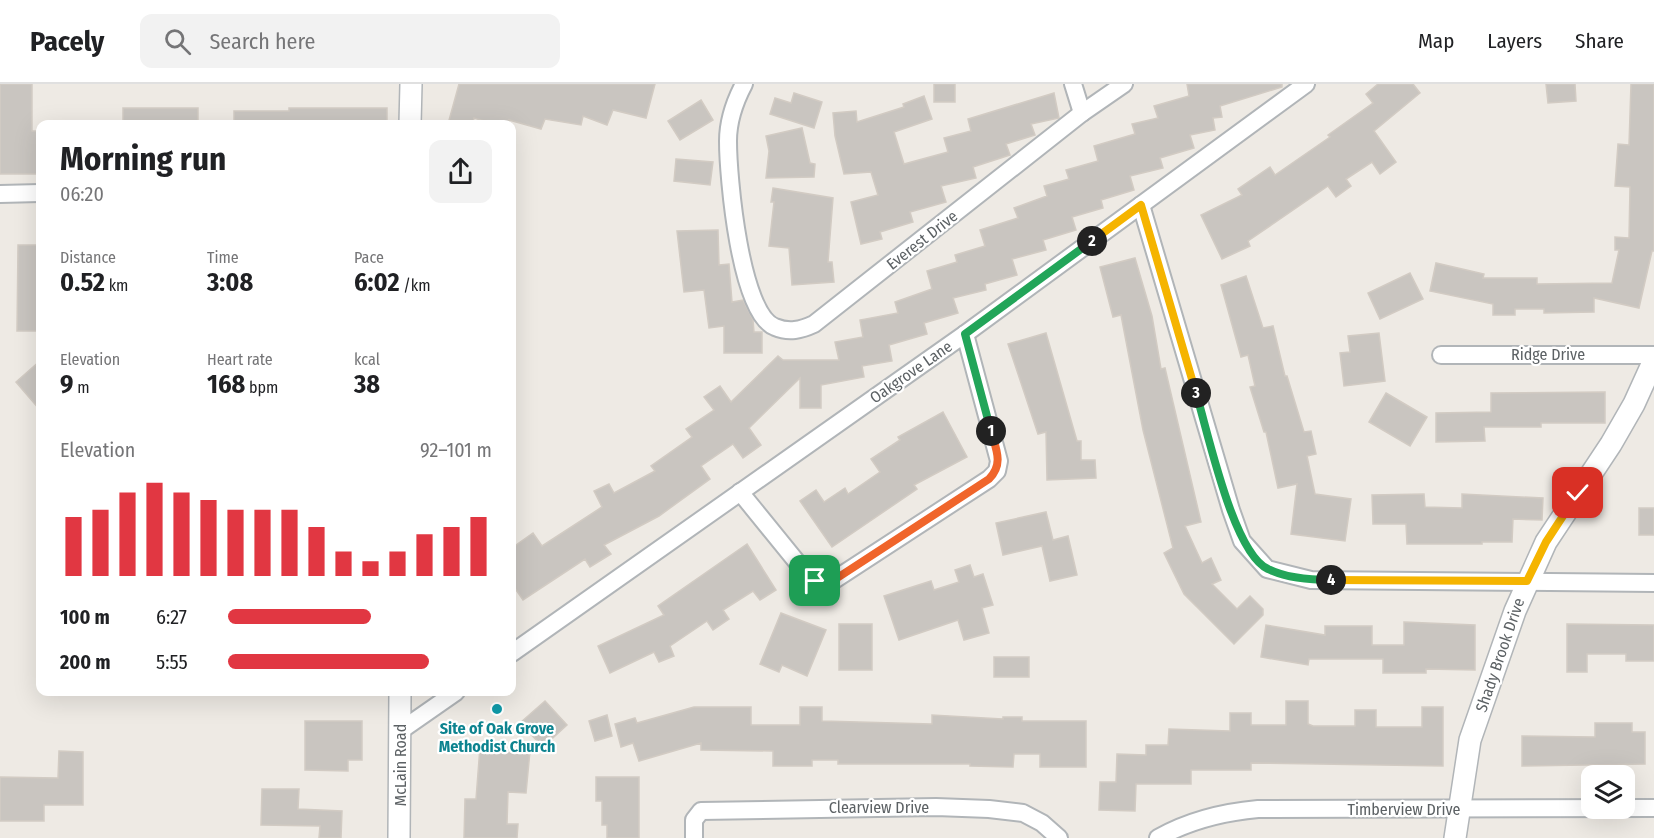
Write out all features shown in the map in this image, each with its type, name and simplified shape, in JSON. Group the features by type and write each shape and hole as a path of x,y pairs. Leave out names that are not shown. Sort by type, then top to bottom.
{"street":[{"path":"410,120 411,84"},
{"name":"Everest Drive","path":"744,84 733,112 728,139 731,190 741,260 757,311 774,327 788,330 800,330 814,324 1082,113 1124,84"},
{"path":"1073,84 1082,113"},
{"name":"Oakgrove Lane","path":"516,650 965,334 1306,84"},
{"path":"0,194 36,193"},
{"path":"1141,205 1231,510 1242,541 1267,569 1311,580 1654,583"},
{"path":"740,492 805,572 815,581 831,582 989,479 997,471 999,461 965,334"},
{"name":"Ridge Drive","path":"1441,355 1654,355"},
{"name":"Shady Brook Drive","path":"1455,838 1470,740 1527,581 1546,542 1634,404 1654,360"},
{"name":"McLain Road","path":"399,838 400,696"},
{"path":"400,731 450,696"},
{"name":"Clearview Drive","path":"694,838 694,820 701,811 722,808 989,808 1023,813 1042,823 1059,838"},
{"name":"Timberview Drive","path":"1158,838 1172,830 1235,811 1258,809 1654,808"}],"building":[{"path":"0,84 32,84 32,131 36,131 36,174 0,174"},
{"path":"459,84 655,84 646,118 613,110 607,125 583,116 581,125 545,119 541,129 516,122 516,120 474,118 474,120 449,120"},
{"path":"934,84 955,84 955,102 934,102"},
{"path":"1187,84 1282,84 1282,87 1220,106 1222,117 1213,118 1215,130 1190,135 1194,148 1160,158 1163,168 1130,176 1134,190 1101,200 1103,208 1072,217 1076,230 1043,240 1046,250 1012,259 1017,275 985,284 986,290 953,298 958,313 924,323 927,334 889,345 892,361 862,366 864,377 821,385 821,408 800,408 800,378 749,428 761,445 743,458 733,444 701,466 710,479 659,516 604,545 611,554 590,567 585,559 523,600 516,590 516,545 533,533 542,546 602,507 594,491 609,484 614,493 655,471 651,466 692,437 686,429 714,410 704,397 720,386 731,402 778,356 783,360 839,360 835,342 863,337 860,320 898,313 895,302 932,289 927,271 957,262 955,255 985,246 980,230 1018,218 1014,208 1047,196 1044,186 1069,179 1066,170 1098,161 1094,146 1135,134 1132,124 1158,118 1154,106 1189,96"},
{"path":"1378,84 1413,84 1420,93 1374,131 1396,162 1380,174 1372,162 1346,179 1351,186 1336,197 1328,186 1248,241 1250,246 1222,259 1201,215 1242,195 1238,189 1270,167 1275,175 1330,137 1328,135 1373,103 1366,94"},
{"path":"1546,84 1575,84 1576,101 1548,103"},
{"path":"1631,84 1654,84 1654,251 1652,251 1639,308 1594,298 1594,312 1544,313 1544,309 1515,309 1515,315 1493,315 1493,304 1430,291 1436,263 1484,274 1483,278 1537,278 1537,284 1612,283 1619,250 1615,250 1615,237 1629,238 1630,187 1615,186 1618,144 1629,145"},
{"path":"794,93 822,102 814,128 770,114 775,98 791,103"},
{"path":"1054,93 1059,118 1031,124 1035,135 1006,144 1010,155 973,167 976,178 941,186 946,202 910,212 913,222 880,232 882,239 861,244 851,202 878,195 871,172 844,174 835,136 833,113 856,111 857,122 904,107 903,104 924,96 932,119 894,132 904,164 948,152 944,138 971,131 968,119"},
{"path":"701,100 713,120 680,140 668,121"},
{"path":"123,108 198,108 198,120 123,120"},
{"path":"289,108 387,108 387,120 234,120 234,111 289,111"},
{"path":"802,128 810,163 815,164 814,177 766,178 769,151 766,136"},
{"path":"676,159 713,162 710,185 674,181"},
{"path":"773,188 833,198 828,262 832,262 834,282 792,285 789,248 769,246 774,202 771,202"},
{"path":"718,230 719,265 729,264 732,302 743,300 753,320 754,332 762,332 762,353 724,353 724,326 709,328 704,290 684,292 677,231"},
{"path":"18,245 36,245 36,331 17,331"},
{"path":"1135,258 1152,316 1161,369 1165,368 1201,522 1185,526 1202,563 1211,558 1221,580 1212,584 1237,609 1250,596 1263,609 1263,615 1234,644 1184,594 1164,553 1173,548 1143,430 1121,315 1113,317 1100,267"},
{"path":"1410,273 1423,299 1380,319 1368,293"},
{"path":"1246,276 1263,328 1273,326 1285,376 1287,376 1304,432 1311,431 1316,454 1307,456 1315,494 1351,499 1345,541 1291,534 1297,484 1278,488 1266,432 1264,432 1250,387 1255,386 1248,355 1241,357 1221,285"},
{"path":"1046,333 1077,441 1081,441 1081,460 1095,460 1096,478 1047,480 1046,432 1038,434 1008,344"},
{"path":"1379,333 1385,381 1344,386 1340,353 1350,352 1348,336"},
{"path":"36,364 36,405 16,382"},
{"path":"1605,392 1605,423 1541,423 1541,427 1484,427 1485,441 1436,442 1436,413 1491,412 1491,393"},
{"path":"1386,393 1427,417 1410,446 1369,422"},
{"path":"943,412 967,457 914,485 917,489 832,547 800,501 816,490 824,502 845,488 848,494 880,472 871,459 900,440 898,437"},
{"path":"1424,494 1425,507 1462,508 1462,494 1543,498 1542,520 1513,519 1512,542 1482,542 1482,544 1407,544 1406,524 1373,524 1372,495"},
{"path":"1639,508 1654,508 1654,535 1639,535"},
{"path":"1046,512 1053,540 1068,536 1077,575 1050,581 1042,546 1003,555 996,523"},
{"path":"747,544 776,590 760,600 753,591 723,610 729,619 713,630 707,621 670,646 674,656 659,662 654,652 610,673 598,646 664,615 658,606"},
{"path":"970,565 974,577 983,574 993,605 982,608 989,633 964,640 958,620 899,640 884,596 931,581 934,590 959,582 955,570"},
{"path":"781,613 826,630 807,676 782,665 779,672 760,664"},
{"path":"1404,622 1475,625 1475,670 1426,669 1426,673 1383,673 1383,659 1309,659 1308,665 1261,657 1266,625 1325,635 1325,626 1372,626 1372,645 1404,645"},
{"path":"839,624 872,624 872,670 839,670"},
{"path":"1567,624 1654,625 1654,661 1626,661 1626,654 1587,654 1587,672 1567,672"},
{"path":"994,657 1029,657 1029,677 994,677"},
{"path":"545,701 567,725 543,747 520,723"},
{"path":"1286,701 1308,701 1308,724 1313,726 1355,726 1355,710 1376,710 1376,727 1422,727 1422,707 1443,707 1443,766 1251,763 1251,770 1191,770 1191,784 1136,784 1135,811 1099,810 1100,782 1116,782 1117,754 1146,755 1146,745 1168,745 1169,729 1230,731 1230,713 1251,713 1251,725 1286,725"},
{"path":"694,707 751,707 751,725 800,725 800,707 822,707 822,721 932,724 932,715 1003,719 1003,717 1022,717 1022,721 1086,721 1086,767 1040,767 1040,754 1014,754 1013,767 970,766 970,764 838,764 838,760 812,760 812,766 773,766 773,751 701,750 701,743 639,761 633,743 621,747 615,724 635,718 637,723"},
{"path":"607,715 612,736 595,741 589,721"},
{"path":"305,721 362,721 362,760 348,760 348,771 305,770"},
{"path":"1595,723 1632,723 1632,732 1645,732 1645,764 1522,766 1522,736 1595,737"},
{"path":"480,747 530,751 526,793 508,792 507,824 518,824 517,838 464,838 465,799 476,799"},
{"path":"59,751 83,752 83,805 44,805 44,821 0,821 0,777 58,778"},
{"path":"596,777 639,777 639,838 607,838 607,825 602,825 602,801 596,801"},
{"path":"262,789 299,789 298,809 342,811 341,838 319,838 320,826 261,825"}],"place":[{"name":"Site of Oak Grove Methodist Church","path":"497,709"}],"route":[{"path":"815,581 831,582 913,531 989,479 997,471 999,461 965,334 1141,205 1231,510 1242,541 1267,569 1311,580 1527,581 1546,542 1578,493"}]}
